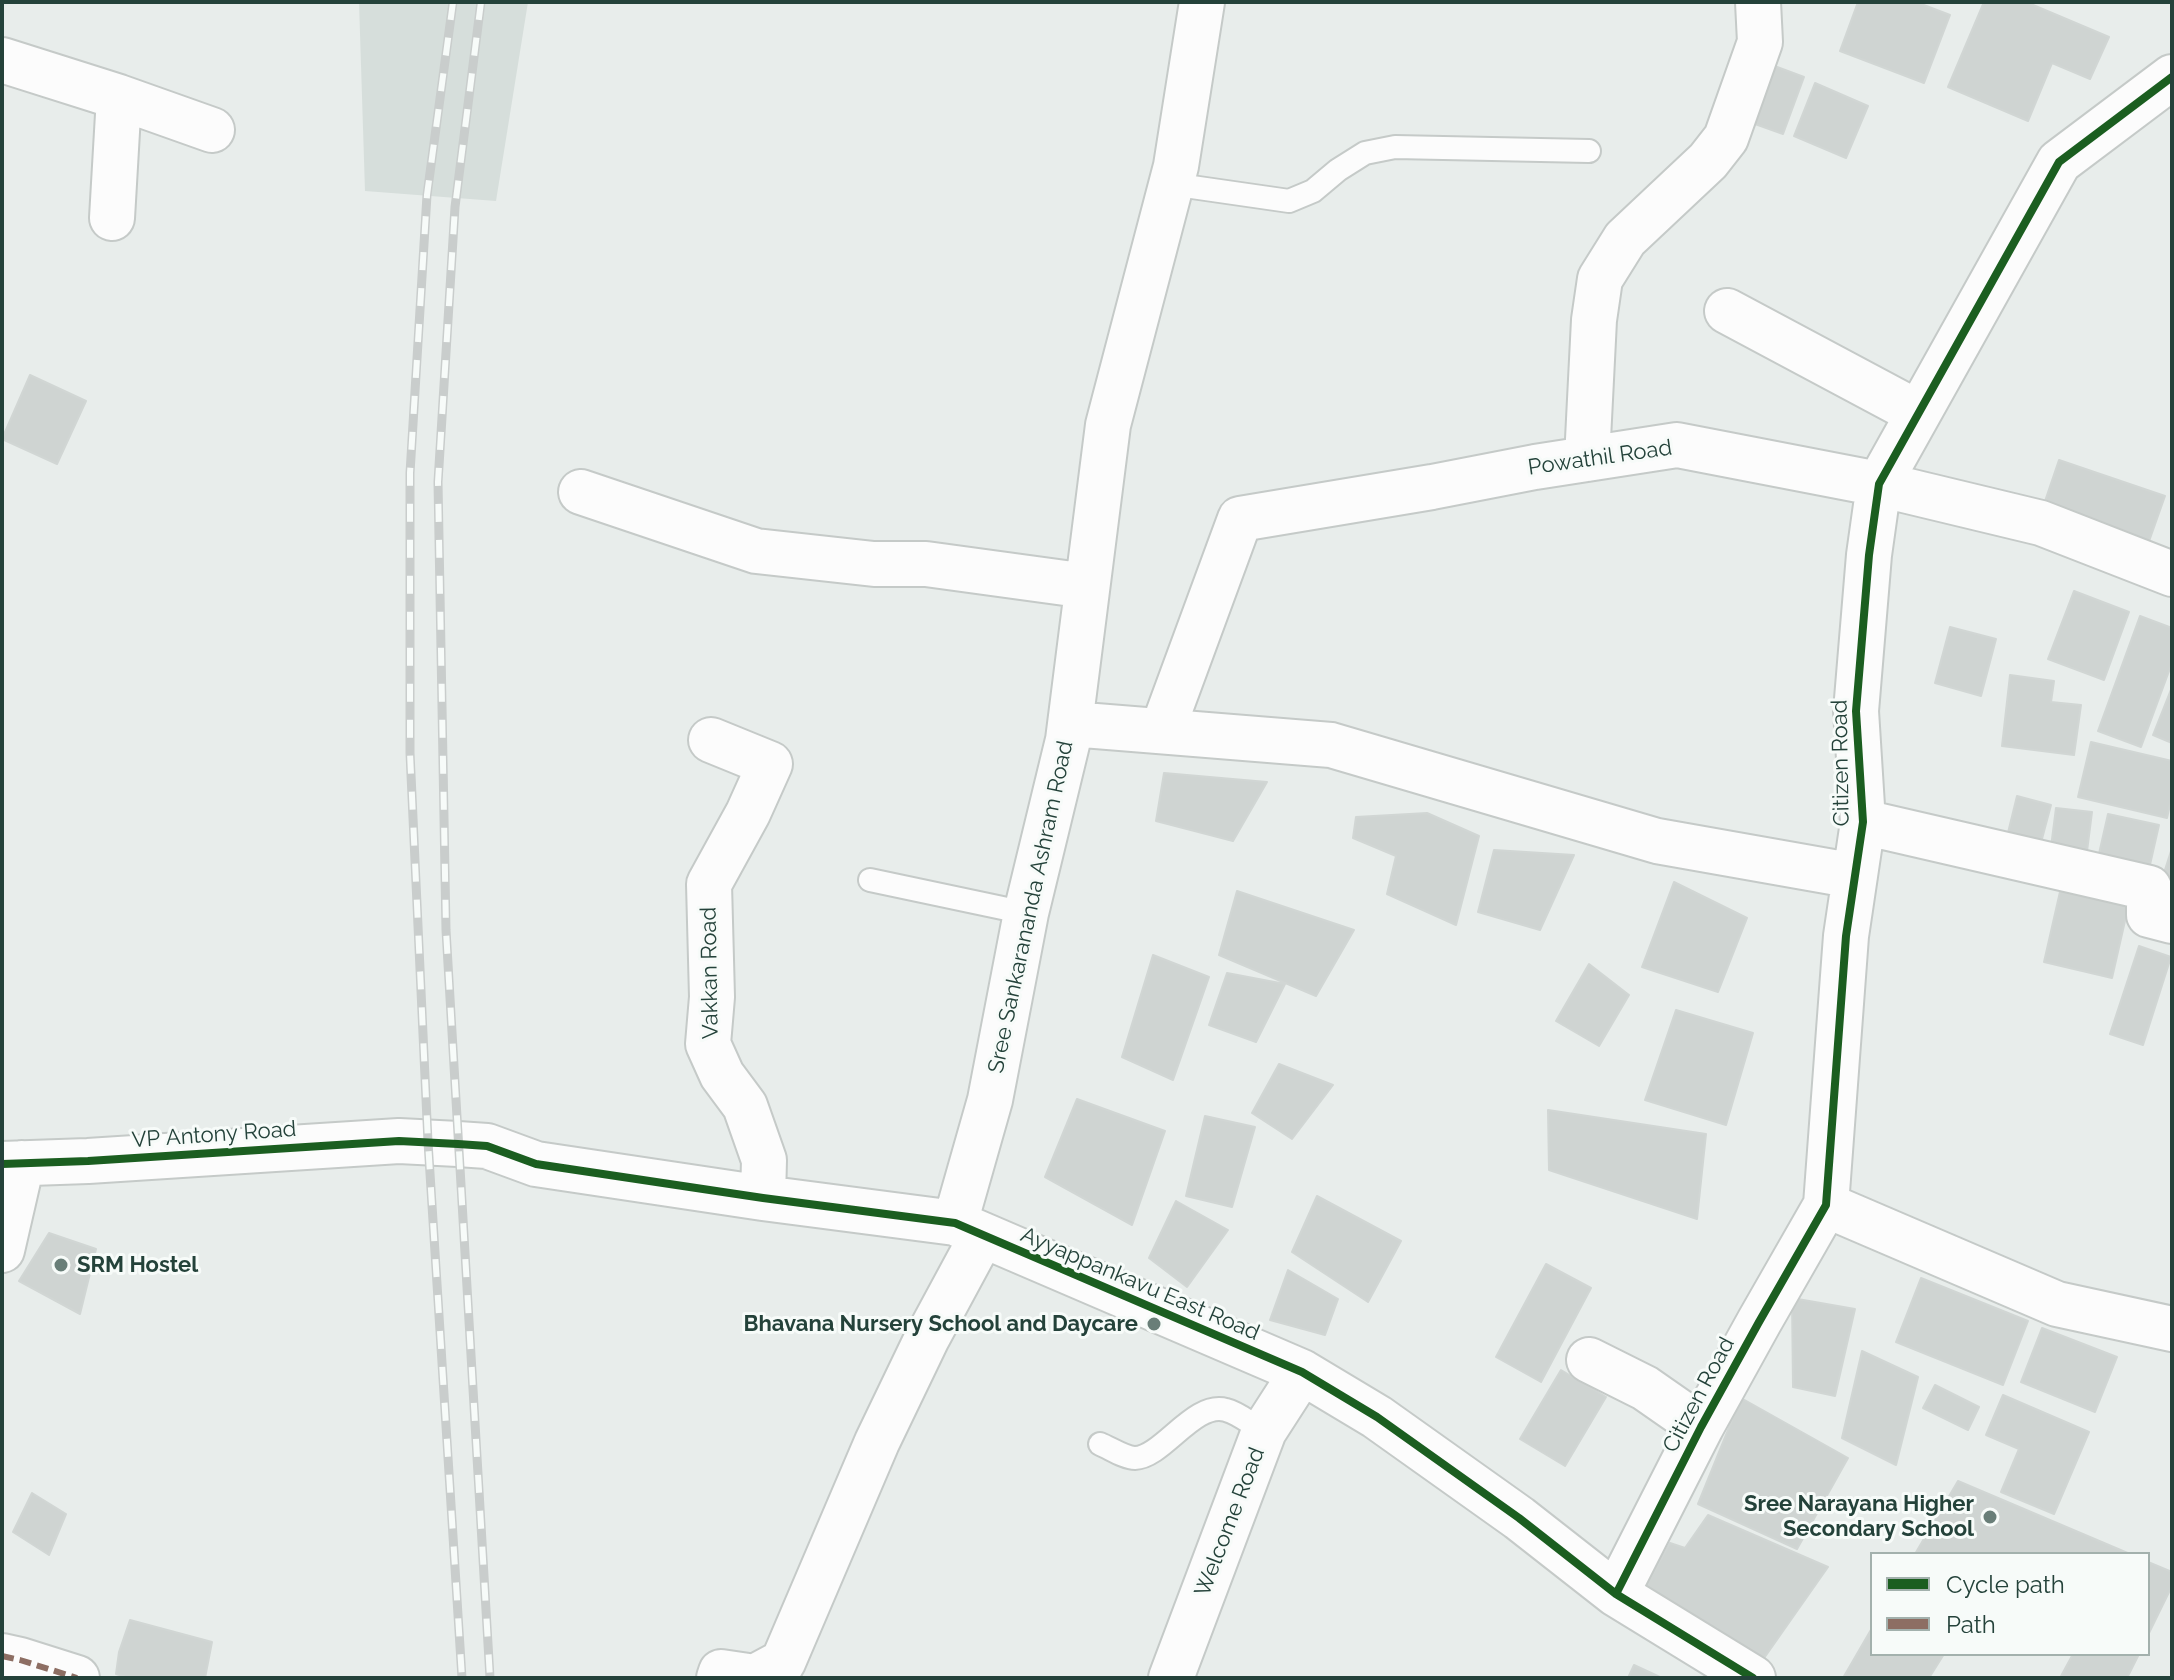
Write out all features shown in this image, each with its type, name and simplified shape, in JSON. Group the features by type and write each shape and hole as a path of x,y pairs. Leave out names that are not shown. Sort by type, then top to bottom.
{"street":[{"name":"Sree Sankarananda Ashram Road","path":"719,1678 721,1672 755,1677 783,1662 877,1442 927,1338 968,1229 1026,913 1071,724 1108,425 1176,166 1202,2"},
{"path":"1587,459 1594,320 1600,279 1625,239 1708,161 1726,138 1760,42 1758,2"},
{"path":"2,60 212,130"},
{"name":"Citizen Road","path":"1616,1594 1701,1427 1826,1205 1846,936 1863,822 1856,711 1869,555 1879,484 2059,162 2172,77"},
{"path":"112,218 119,97"},
{"path":"1727,311 1918,413"},
{"name":"Powathil Road","path":"1162,731 1240,519 1677,445 1879,484 2041,523 2172,574"},
{"path":"581,492 756,551 874,564 926,564 1087,586"},
{"path":"1071,724 1331,745 1657,841 1855,876"},
{"name":"Vakkan Road","path":"711,740 770,764 748,813 709,884 712,997 708,1044 722,1075 745,1106 764,1160 763,1198"},
{"path":"1863,822 2149,888 2149,915 2172,921"},
{"name":"Ayyappankavu East Road","path":"428,1142 487,1146 536,1164 968,1229 1302,1372 1377,1417 1519,1518 1616,1594 1753,1678"},
{"name":"VP Antony Road","path":"12,1163 428,1142"},
{"path":"2,1250 12,1163"},
{"path":"1826,1205 2057,1304 2172,1329"},
{"path":"1589,1360 1645,1388 1701,1427"},
{"name":"Welcome Road","path":"1171,1678 1264,1431 1302,1372"},
{"path":"2,1656 77,1678"}],"lane":[{"path":"1171,184 1289,201 1313,191 1365,153 1395,147 1589,151"},
{"path":"870,880 1026,913"},
{"path":"1100,1444 1133,1458 1152,1453 1183,1425 1206,1412 1224,1409 1264,1431"}],"shaded area":[{"path":"359,2 528,2 496,201 365,191"}],"building":[{"path":"1858,2 1916,2 1950,15 1924,83 1840,51"},
{"path":"1984,2 2026,2 2109,37 2090,79 2052,63 2028,121 1948,87"},
{"path":"1761,61 1804,77 1783,134 1741,119"},
{"path":"1815,83 1868,106 1846,158 1794,136"},
{"path":"30,375 86,401 57,464 2,439"},
{"path":"2059,460 2165,496 2147,547 2042,510"},
{"path":"2074,591 2129,612 2104,680 2048,659"},
{"path":"2140,616 2172,628 2172,663 2141,747 2098,731"},
{"path":"1950,627 1996,639 1981,696 1935,683"},
{"path":"2010,675 2054,681 2051,702 2081,705 2074,755 2002,746"},
{"path":"2172,687 2172,743 2153,735"},
{"path":"2091,742 2172,761 2172,796 2167,818 2078,797"},
{"path":"1164,773 1267,782 1233,841 1156,821"},
{"path":"2017,796 2051,805 2038,854 2005,845"},
{"path":"2056,808 2092,812 2086,859 2050,855"},
{"path":"1427,813 1479,836 1456,925 1387,894 1396,856 1353,838 1356,817"},
{"path":"2108,814 2159,825 2147,878 2096,867"},
{"path":"2172,848 2172,910 2154,904"},
{"path":"1494,850 1574,855 1540,930 1478,912"},
{"path":"1674,882 1747,918 1718,992 1642,967"},
{"path":"2062,883 2130,899 2112,978 2044,962"},
{"path":"1237,891 1354,930 1316,996 1219,955"},
{"path":"2139,946 2171,957 2143,1045 2110,1034"},
{"path":"1153,955 1209,977 1173,1080 1122,1057"},
{"path":"1589,964 1629,995 1599,1046 1556,1021"},
{"path":"1227,973 1285,984 1256,1042 1209,1025"},
{"path":"1676,1010 1753,1033 1726,1125 1645,1100"},
{"path":"1279,1064 1333,1085 1292,1139 1252,1113"},
{"path":"1077,1099 1165,1131 1132,1225 1045,1177"},
{"path":"1548,1110 1706,1134 1697,1219 1549,1170"},
{"path":"1205,1116 1255,1127 1232,1207 1186,1196"},
{"path":"1317,1196 1401,1241 1368,1302 1292,1252"},
{"path":"1176,1201 1228,1230 1187,1287 1149,1258"},
{"name":"SRM Hostel","path":"49,1233 96,1249 80,1314 19,1281"},
{"path":"1546,1264 1591,1288 1541,1382 1496,1357"},
{"path":"1288,1270 1338,1299 1325,1335 1270,1320"},
{"path":"1921,1278 2028,1321 2003,1385 1896,1342"},
{"path":"1792,1298 1855,1309 1835,1396 1793,1387"},
{"path":"2042,1328 2117,1357 2095,1412 2021,1382"},
{"path":"1862,1351 1918,1377 1896,1465 1842,1438"},
{"path":"1561,1370 1606,1397 1565,1466 1520,1439"},
{"path":"1935,1385 1979,1407 1968,1430 1923,1408"},
{"path":"2003,1395 2089,1432 2054,1514 2001,1492 2019,1449 1986,1435"},
{"path":"1741,1398 1848,1458 1797,1549 1698,1504"},
{"name":"Sree Narayana Higher Secondary School","path":"1958,1481 2125,1552 1916,1552"},
{"path":"32,1493 66,1514 49,1555 13,1532"},
{"path":"1708,1515 1828,1567 1755,1671 1639,1598 1670,1543 1685,1548"},
{"path":"2150,1563 2172,1572 2172,1586 2150,1631"},
{"path":"130,1620 212,1642 205,1678 130,1678 116,1674 119,1652"},
{"path":"1870,1631 1870,1656 1943,1656 1929,1678 1843,1678"},
{"path":"2072,1656 2138,1656 2127,1678 2060,1678"},
{"path":"1634,1665 1662,1678 1628,1678"}],"railway":[{"path":"453,2 427,195 410,473 410,753 428,1142 462,1678"},
{"path":"481,2 455,207 438,482 446,930 490,1678"}],"marked path":[{"path":"2,1656 77,1678"}],"cycle path":[{"path":"1616,1594 1701,1427 1826,1205 1846,936 1863,822 1856,711 1869,555 1879,484 2059,162 2172,77"},
{"path":"2,1164 399,1141 458,1144 487,1146 536,1164 955,1223 1302,1372 1377,1417 1519,1518 1616,1594 1753,1678"}],"place":[{"name":"SRM Hostel","path":"61,1265"},
{"name":"Bhavana Nursery School and Daycare","path":"1154,1324"},
{"name":"Sree Narayana Higher Secondary School","path":"1990,1517"}]}
